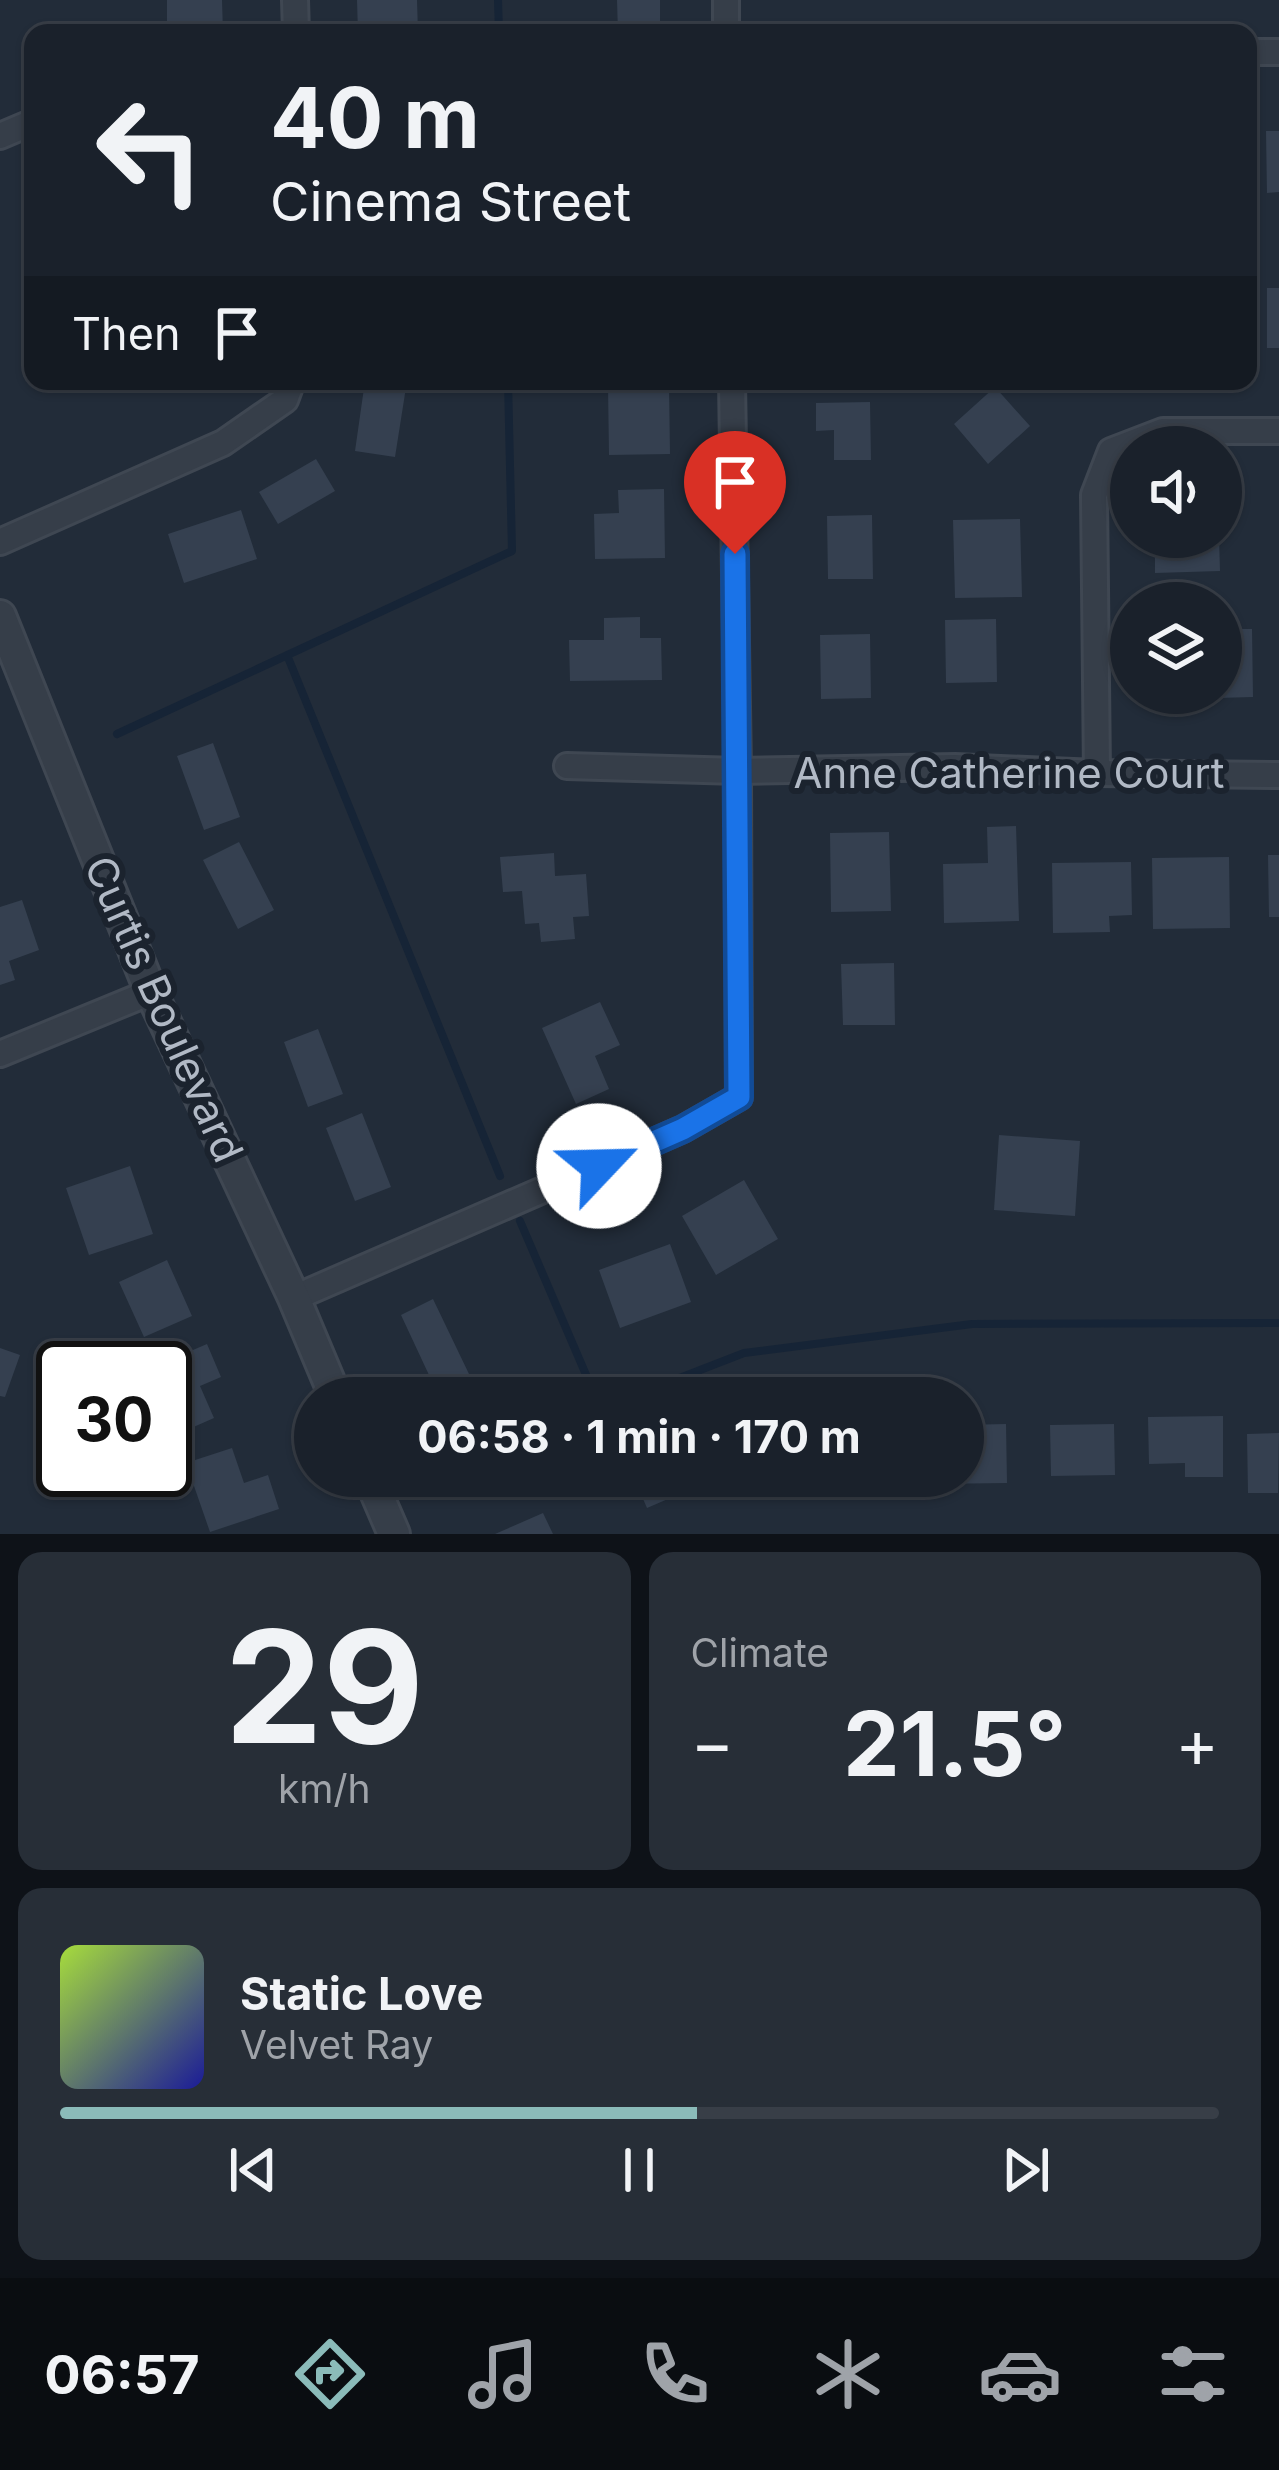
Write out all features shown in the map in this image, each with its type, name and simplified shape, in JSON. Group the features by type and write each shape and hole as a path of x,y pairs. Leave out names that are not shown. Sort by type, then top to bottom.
{"street":[{"path":"0,542 223,443 285,400 289,390"},
{"path":"294,1298 683,1129 739,1097 732,390"},
{"path":"1097,773 1094,495 1111,451 1163,431 1279,431"},
{"name":"Curtis Boulevard","path":"0,616 151,992 327,1377"},
{"name":"Anne Catherine Court","path":"567,766 738,771 955,767 1279,775"},
{"path":"0,1054 151,992"},
{"path":"378,1497 394,1534"}],"building":[{"path":"167,0 222,0 223,24 167,24"},
{"path":"357,0 417,0 418,24 358,24"},
{"path":"617,0 660,0 660,24 618,24"},
{"path":"1266,131 1279,131 1279,192 1267,193"},
{"path":"1267,288 1279,288 1279,348 1267,348"},
{"path":"364,390 406,390 395,457 355,451"},
{"path":"608,390 669,390 670,454 609,455"},
{"path":"992,390 998,390 1030,426 988,464 954,424"},
{"path":"870,402 871,460 834,460 834,430 816,431 816,403"},
{"path":"316,459 335,491 278,524 259,492"},
{"path":"664,489 665,558 595,559 594,514 619,513 618,490"},
{"path":"241,510 257,559 184,583 168,534"},
{"path":"872,515 873,579 828,579 827,516"},
{"path":"1020,519 1022,597 955,598 953,520"},
{"path":"1155,558 1220,558 1220,571 1155,573"},
{"path":"640,617 640,638 661,638 662,680 570,681 569,640 604,640 604,618"},
{"path":"996,619 997,682 946,683 945,620"},
{"path":"1242,629 1252,629 1253,697 1242,697"},
{"path":"870,634 871,698 821,699 820,635"},
{"path":"213,743 240,817 204,830 177,756"},
{"path":"1016,826 1019,921 944,923 943,864 988,863 987,827"},
{"path":"889,832 891,911 831,912 830,833"},
{"path":"239,842 274,910 238,929 203,860"},
{"path":"554,853 555,876 586,874 589,916 573,917 575,939 541,942 539,923 525,924 522,891 503,892 500,857"},
{"path":"1268,855 1279,855 1279,917 1269,917"},
{"path":"1229,857 1230,928 1153,929 1152,858"},
{"path":"1131,862 1132,915 1109,916 1110,932 1053,933 1052,863"},
{"path":"22,900 39,950 9,961 15,980 0,985 0,907"},
{"path":"894,963 895,1025 843,1025 841,964"},
{"path":"600,1002 620,1045 595,1056 609,1089 576,1104 542,1028"},
{"path":"318,1029 343,1094 308,1107 284,1042"},
{"path":"362,1113 391,1187 355,1201 326,1128"},
{"path":"999,1135 1080,1141 1075,1216 994,1210"},
{"path":"130,1166 153,1234 89,1255 66,1188"},
{"path":"744,1180 778,1239 716,1275 682,1216"},
{"path":"670,1244 691,1302 620,1328 599,1270"},
{"path":"167,1260 192,1316 144,1337 119,1282"},
{"path":"433,1299 469,1374 430,1377 401,1315"},
{"path":"207,1344 221,1377 200,1386 214,1418 192,1428 192,1350"},
{"path":"0,1348 20,1355 5,1397 0,1396"},
{"path":"1223,1416 1223,1477 1185,1477 1185,1463 1149,1464 1148,1417"},
{"path":"1006,1424 1007,1483 984,1483 984,1425"},
{"path":"1114,1424 1115,1475 1051,1476 1050,1425"},
{"path":"1279,1433 1278,1493 1248,1493 1247,1434"},
{"path":"232,1448 244,1483 268,1475 279,1509 210,1532 192,1480 192,1461"},
{"path":"642,1497 673,1497 647,1508"},
{"path":"543,1513 553,1534 495,1534"}],"waterway":[{"path":"498,0 499,24"},
{"path":"117,734 512,551 508,390"},
{"path":"287,655 500,1176"},
{"path":"520,1221 587,1377"},
{"path":"682,1377 744,1353 972,1324 1279,1323"}],"route":[{"path":"599,1166 683,1129 739,1097 735,554"}]}
